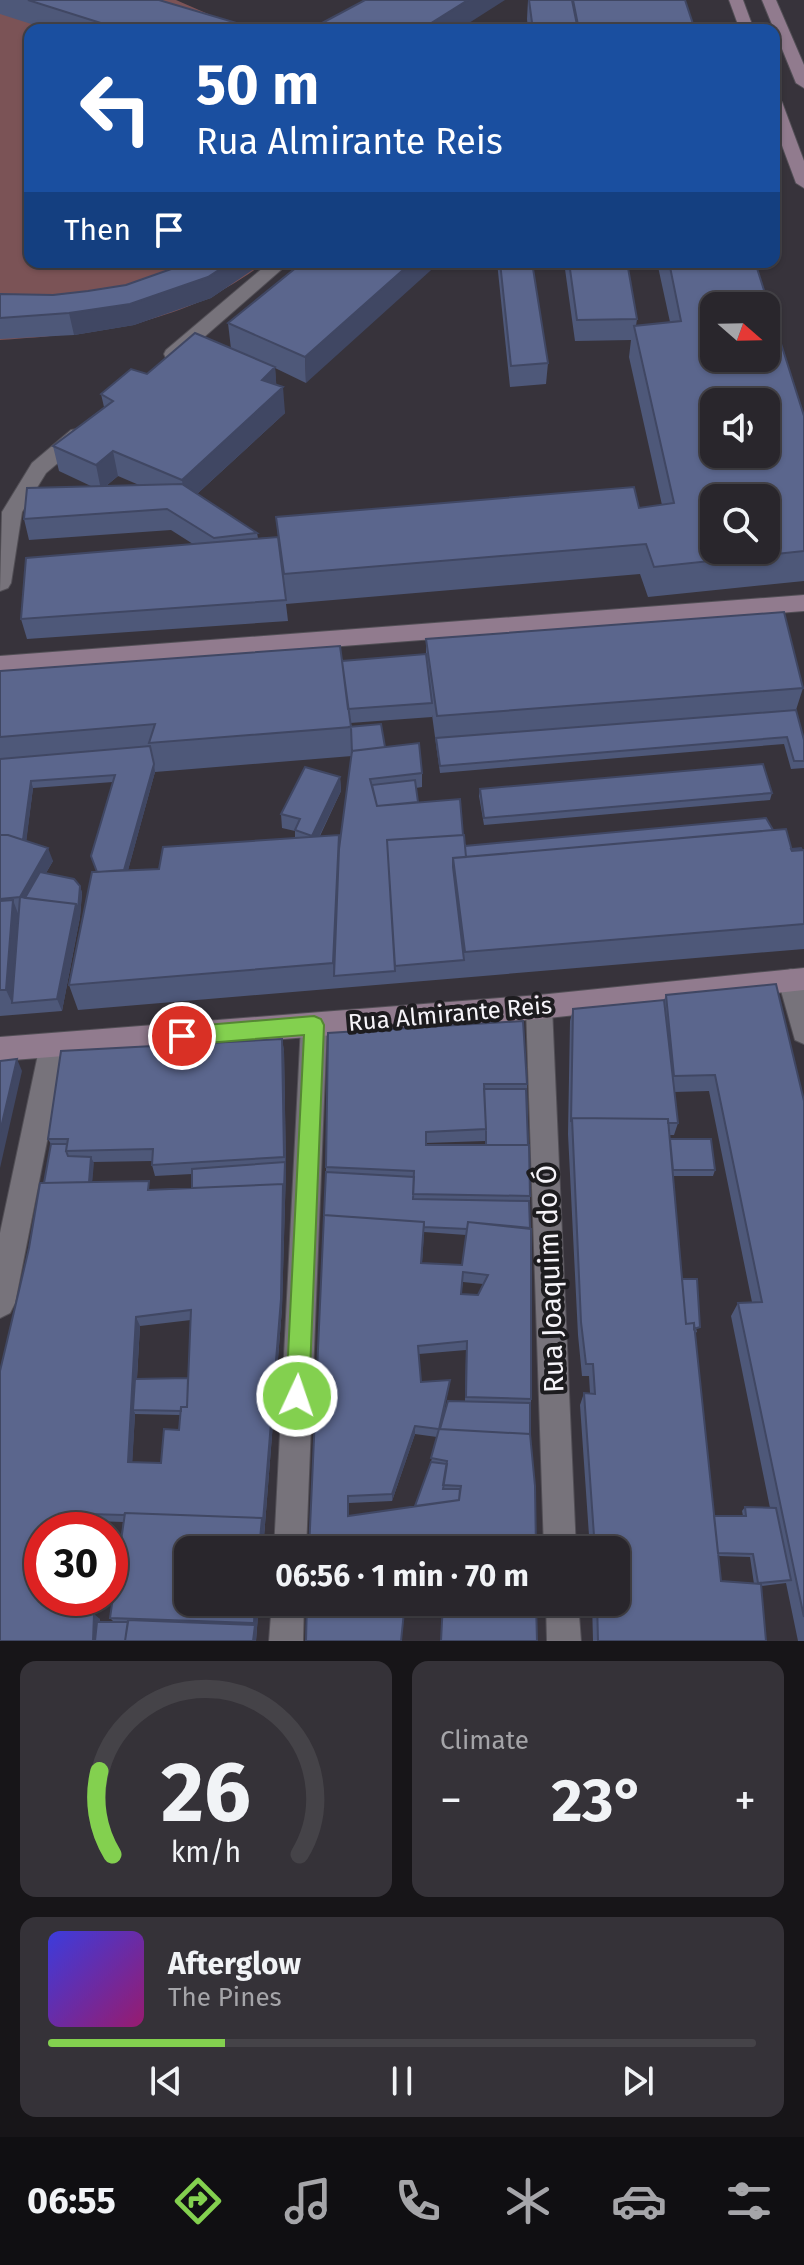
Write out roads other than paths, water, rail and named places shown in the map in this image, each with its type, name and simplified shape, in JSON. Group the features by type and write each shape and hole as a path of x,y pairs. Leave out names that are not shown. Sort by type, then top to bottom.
{"street":[{"path":"736,0 745,24"},
{"path":"769,0 779,24"},
{"path":"780,26 804,83"},
{"path":"780,118 804,183"},
{"path":"160,365 274,268"},
{"path":"0,583 12,512 39,468 87,427"},
{"path":"0,664 804,603"},
{"path":"797,979 804,1032"},
{"name":"Rua Almirante Reis","path":"0,1049 539,1007 797,979"},
{"name":"Rua Joaquim do Ó","path":"539,1007 559,1536"},
{"path":"291,1536 314,1025"},
{"path":"0,1303 53,1045"},
{"path":"286,1641 287,1616"},
{"path":"563,1616 564,1641"}]}
